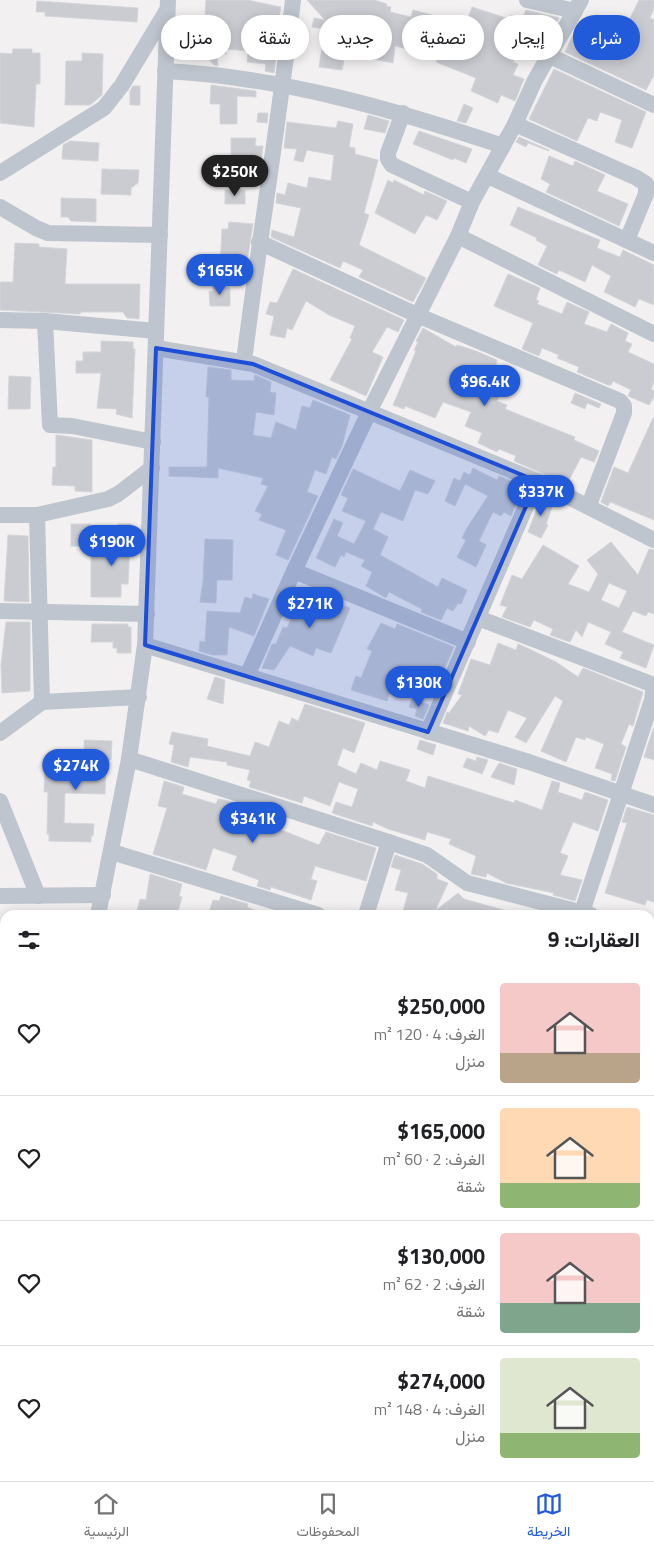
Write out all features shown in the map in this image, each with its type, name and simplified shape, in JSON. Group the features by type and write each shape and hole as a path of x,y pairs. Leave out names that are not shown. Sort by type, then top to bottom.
{"street":[{"path":"244,361 259,242 284,86 294,0"},
{"path":"527,0 578,5 563,32"},
{"path":"99,910 130,759 145,645 168,5"},
{"path":"0,173 104,108 122,85 168,5"},
{"path":"247,676 294,570 370,410 458,236 472,202 488,176 535,80 548,60"},
{"path":"558,60 654,105"},
{"path":"165,71 220,75 284,86 403,113 503,146"},
{"path":"403,113 388,154 388,159 392,165 472,202"},
{"path":"515,124 638,178 646,184 646,194 627,240"},
{"path":"488,176 654,253"},
{"path":"0,207 36,228 48,232 160,234"},
{"path":"458,236 654,334"},
{"path":"259,242 417,315 620,401 624,406 624,413 589,506"},
{"path":"0,320 45,321 156,331"},
{"path":"45,321 50,425 72,426 153,442"},
{"path":"156,348 244,361 370,410 537,481 654,540"},
{"path":"0,515 36,515 108,499 118,494 152,468"},
{"path":"428,732 537,481"},
{"path":"36,515 42,702"},
{"path":"294,570 468,642"},
{"path":"0,611 147,614"},
{"path":"478,618 654,693 586,910"},
{"path":"145,645 529,762 654,805"},
{"path":"0,733 42,702 139,697"},
{"path":"130,759 389,842 427,856 467,883 570,910"},
{"path":"0,801 38,896"},
{"path":"368,910 389,842"},
{"path":"112,852 302,910"},
{"path":"0,896 103,895"}],"highlighted area":[{"path":"156,348 253,364 537,481 428,732 145,645"}],"building":[{"path":"206,0 247,0 281,7 279,15 241,15 241,50 231,49 231,15 205,14"},
{"path":"307,0 374,0 387,4 386,6 391,7 390,12 403,15 402,48 395,46 393,63 378,60 392,60 392,15 320,15"},
{"path":"639,0 654,0 654,8 650,18 654,20 654,75 646,90 582,60 640,60 640,15 632,15"},
{"path":"37,1 138,8 137,22 45,16 45,12 36,12"},
{"path":"472,7 497,15 494,15 494,60 514,60 513,62 518,64 513,75 524,79 515,101 501,95 498,103 471,91 476,78 436,62 437,60 484,60 484,15 469,15"},
{"path":"413,10 432,15 412,15"},
{"path":"526,10 547,15 524,15"},
{"path":"314,18 319,19 319,28 312,27"},
{"path":"573,35 573,56 565,52"},
{"path":"13,49 32,49 32,53 40,53 40,84 36,84 34,127 0,123 0,53 12,54"},
{"path":"82,53 103,54 102,95 90,105 65,105 66,61 82,61"},
{"path":"210,60 218,60 218,66 214,65"},
{"path":"247,60 276,60 274,73 265,71 266,64 247,62"},
{"path":"320,60 344,61 342,70 319,67"},
{"path":"554,69 646,112 632,148 615,142 622,120 600,112 597,121 588,118 577,141 529,119"},
{"path":"211,85 256,91 256,97 237,96 237,124 220,124 220,104 210,104"},
{"path":"133,86 140,86 140,105 130,105 130,91"},
{"path":"464,104 473,108 466,123 457,121"},
{"path":"258,113 268,113 267,123 257,122"},
{"path":"368,115 389,121 385,133 364,129"},
{"path":"338,121 353,124 349,147 355,148 355,154 378,160 364,213 369,215 359,245 426,278 413,302 359,277 363,270 343,261 340,268 271,237 272,230 294,237 301,208 276,203 277,193 285,195 288,183 307,188 309,177 331,181 334,155 307,150 303,162 294,160 297,149 284,148 287,122 336,128"},
{"path":"419,131 472,149 466,163 454,158 453,160 413,144"},
{"path":"519,137 549,151 528,143 526,147 516,142"},
{"path":"231,138 256,138 255,146 263,146 260,169 243,169 243,162 231,162"},
{"path":"70,141 99,143 98,161 62,159 63,145"},
{"path":"549,156 573,166 575,161 605,175 597,191 628,204 619,226 546,192 550,184 541,179"},
{"path":"102,169 139,170 138,183 131,188 131,195 101,194"},
{"path":"388,180 393,183 394,180 424,195 425,191 447,201 437,220 426,215 415,234 375,213"},
{"path":"225,190 245,190 245,204 225,204"},
{"path":"61,198 96,199 96,222 71,221 68,217 61,217"},
{"path":"518,207 600,240 597,248 620,257 623,250 654,265 654,305 639,299 635,307 604,292 611,276 592,265 585,282 559,270 557,274 538,265 547,246 536,240 537,238 510,225"},
{"path":"229,222 253,224 245,275 220,268 222,229 228,229"},
{"path":"15,243 39,244 39,247 67,249 65,284 140,284 139,319 127,318 123,312 81,312 80,314 0,310 0,282 13,282"},
{"path":"293,269 404,320 398,332 387,327 372,352 383,357 366,396 330,380 352,339 350,338 355,326 329,315 306,301 292,330 287,328 285,338 270,335 274,316 266,314 270,302 277,303"},
{"path":"508,274 540,288 536,300 539,301 537,304 562,314 567,302 589,312 584,324 607,332 611,324 628,333 625,341 632,344 628,352 654,364 654,382 651,389 654,391 654,397 649,405 628,396 631,390 613,381 611,385 608,385 577,372 579,367 557,358 559,355 542,348 539,356 522,349 533,323 494,306"},
{"path":"213,283 230,288 230,306 210,306 209,291 213,291"},
{"path":"423,328 456,347 457,345 476,351 497,360 496,365 504,368 502,374 504,375 501,381 503,386 497,401 507,405 505,409 575,437 574,440 599,451 594,462 581,457 568,482 563,480 562,482 514,461 516,456 499,449 497,452 478,443 482,433 465,426 471,412 443,402 435,418 405,406 404,409 393,405 416,351 414,350 418,342 416,341"},
{"path":"101,341 133,342 133,349 135,349 132,418 116,414 117,409 97,408 101,373 76,373 76,361 83,361 83,352 101,352"},
{"path":"208,367 231,370 231,380 254,381 255,375 271,382 270,392 276,393 274,415 256,412 253,435 271,438 276,422 296,430 302,406 310,408 313,400 350,415 342,446 336,459 332,457 326,474 315,470 307,492 318,496 288,560 276,555 286,530 259,520 262,514 255,511 268,486 261,484 263,478 218,468 218,478 169,476 169,467 207,467 209,397 206,397"},
{"path":"9,376 31,377 30,409 8,409"},
{"path":"575,393 601,404 599,408 587,403 585,409 571,403"},
{"path":"653,418 654,520 610,502 608,506 601,502 614,467 628,473"},
{"path":"56,435 92,440 92,492 75,491 75,486 52,485 53,467 56,467"},
{"path":"473,468 497,480 499,476 524,486 511,516 504,512 501,516 493,512 479,541 486,545 476,567 457,557 466,540 462,538 467,528 488,496 465,484 455,506 445,501 454,478 460,481 464,472 470,475"},
{"path":"353,469 400,491 410,470 435,481 428,494 415,490 403,521 381,512 373,529 388,537 380,555 438,587 442,578 467,590 461,604 458,603 453,611 447,608 441,620 421,612 422,609 389,592 386,598 366,586 372,572 361,566 365,560 346,552 344,557 341,555 335,567 316,558 334,519 343,523 337,536 354,544 366,521 342,511 348,498 341,495"},
{"path":"542,495 554,502 546,524 548,525 541,538 528,532"},
{"path":"71,524 90,524 90,546 71,546"},
{"path":"118,524 131,524 128,584 121,584 121,597 91,597 91,551 117,552"},
{"path":"8,535 28,536 29,602 4,601"},
{"path":"205,539 233,540 232,580 217,580 216,603 200,602"},
{"path":"611,542 638,575 649,549 654,550 654,614 648,612 646,616 633,611 622,632 654,645 646,668 620,658 623,652 605,644 611,632 588,622 582,637 576,630 570,642 550,635 553,629 534,620 530,627 502,617 507,607 500,605 512,575 522,579 543,545 579,566 568,584 589,592 598,574 587,560","holes":["609,583 627,591 619,608 601,600"]},
{"path":"253,594 269,599 254,636 229,627 227,655 213,655 199,651 200,641 205,642 207,611 240,613 245,597 252,599"},
{"path":"302,595 319,603 321,598 325,600 327,595 343,602 342,605 350,608 331,653 316,648 313,656 290,646 274,670 262,668 272,644 276,644 283,627 287,628"},
{"path":"6,622 30,622 30,691 2,693 1,665"},
{"path":"381,623 395,629 397,624 454,647 436,688 426,683 419,700 391,688 387,701 351,690 356,676 361,678 372,651 367,649"},
{"path":"92,624 128,624 128,627 131,627 131,653 117,653 117,648 113,648 113,642 91,642"},
{"path":"498,643 516,650 518,644 556,662 578,677 583,668 643,692 633,726 629,724 621,744 626,747 615,781 611,780 612,774 595,768 604,744 586,737 585,740 576,737 566,762 541,751 563,701 555,696 526,743 515,737 527,718 508,710 498,733 489,730 485,736 469,726 468,731 443,723 447,712 449,713 462,695 458,694 471,659 490,665"},
{"path":"215,677 225,680 223,704 207,699"},
{"path":"412,698 429,705 423,719 415,716 417,709 409,707"},
{"path":"305,704 365,723 354,753 343,748 337,765 356,774 361,763 377,770 380,761 410,770 406,781 425,788 428,776 514,803 515,800 542,810 552,781 560,783 558,792 582,800 585,792 608,800 598,831 573,822 560,853 568,856 560,875 582,880 575,901 553,895 554,893 506,883 487,873 486,877 471,874 476,856 449,844 451,839 427,832 425,840 388,829 373,822 372,826 332,813 336,802 352,807 358,789 339,782 330,806 304,796 302,803 249,787 251,781 247,780 250,770 227,765 227,762 190,757 188,767 171,762 174,745 169,744 172,732 208,739 207,746 250,756 255,742 269,747 279,721 289,725 292,718 298,721"},
{"path":"654,729 654,760 644,757"},
{"path":"84,740 112,741 111,760 106,760 105,794 65,793 64,823 94,824 91,842 49,841 49,834 47,834 48,792 44,792 45,768 84,769"},
{"path":"420,740 436,745 433,755 417,749"},
{"path":"477,757 488,760 482,774 463,767 467,758 476,761"},
{"path":"499,763 517,769 514,785 491,777"},
{"path":"164,781 184,787 182,794 216,804 218,799 225,800 277,817 274,827 319,845 326,832 376,848 366,881 315,866 311,879 317,881 311,900 271,887 270,890 257,886 259,880 232,870 237,856 213,848 206,870 153,854 167,808 158,806"},
{"path":"627,807 654,815 654,902 647,900 645,905 605,893 627,823 622,822"},
{"path":"395,855 422,864 437,874 437,879 448,883 435,910 403,910 408,893 395,890 401,870 391,867"},
{"path":"150,874 182,884 179,896 182,897 178,910 137,910 140,899 146,900"},
{"path":"458,893 464,899 504,910 436,910"},
{"path":"221,896 248,904 247,907 254,910 210,910 213,900 219,901"}]}
